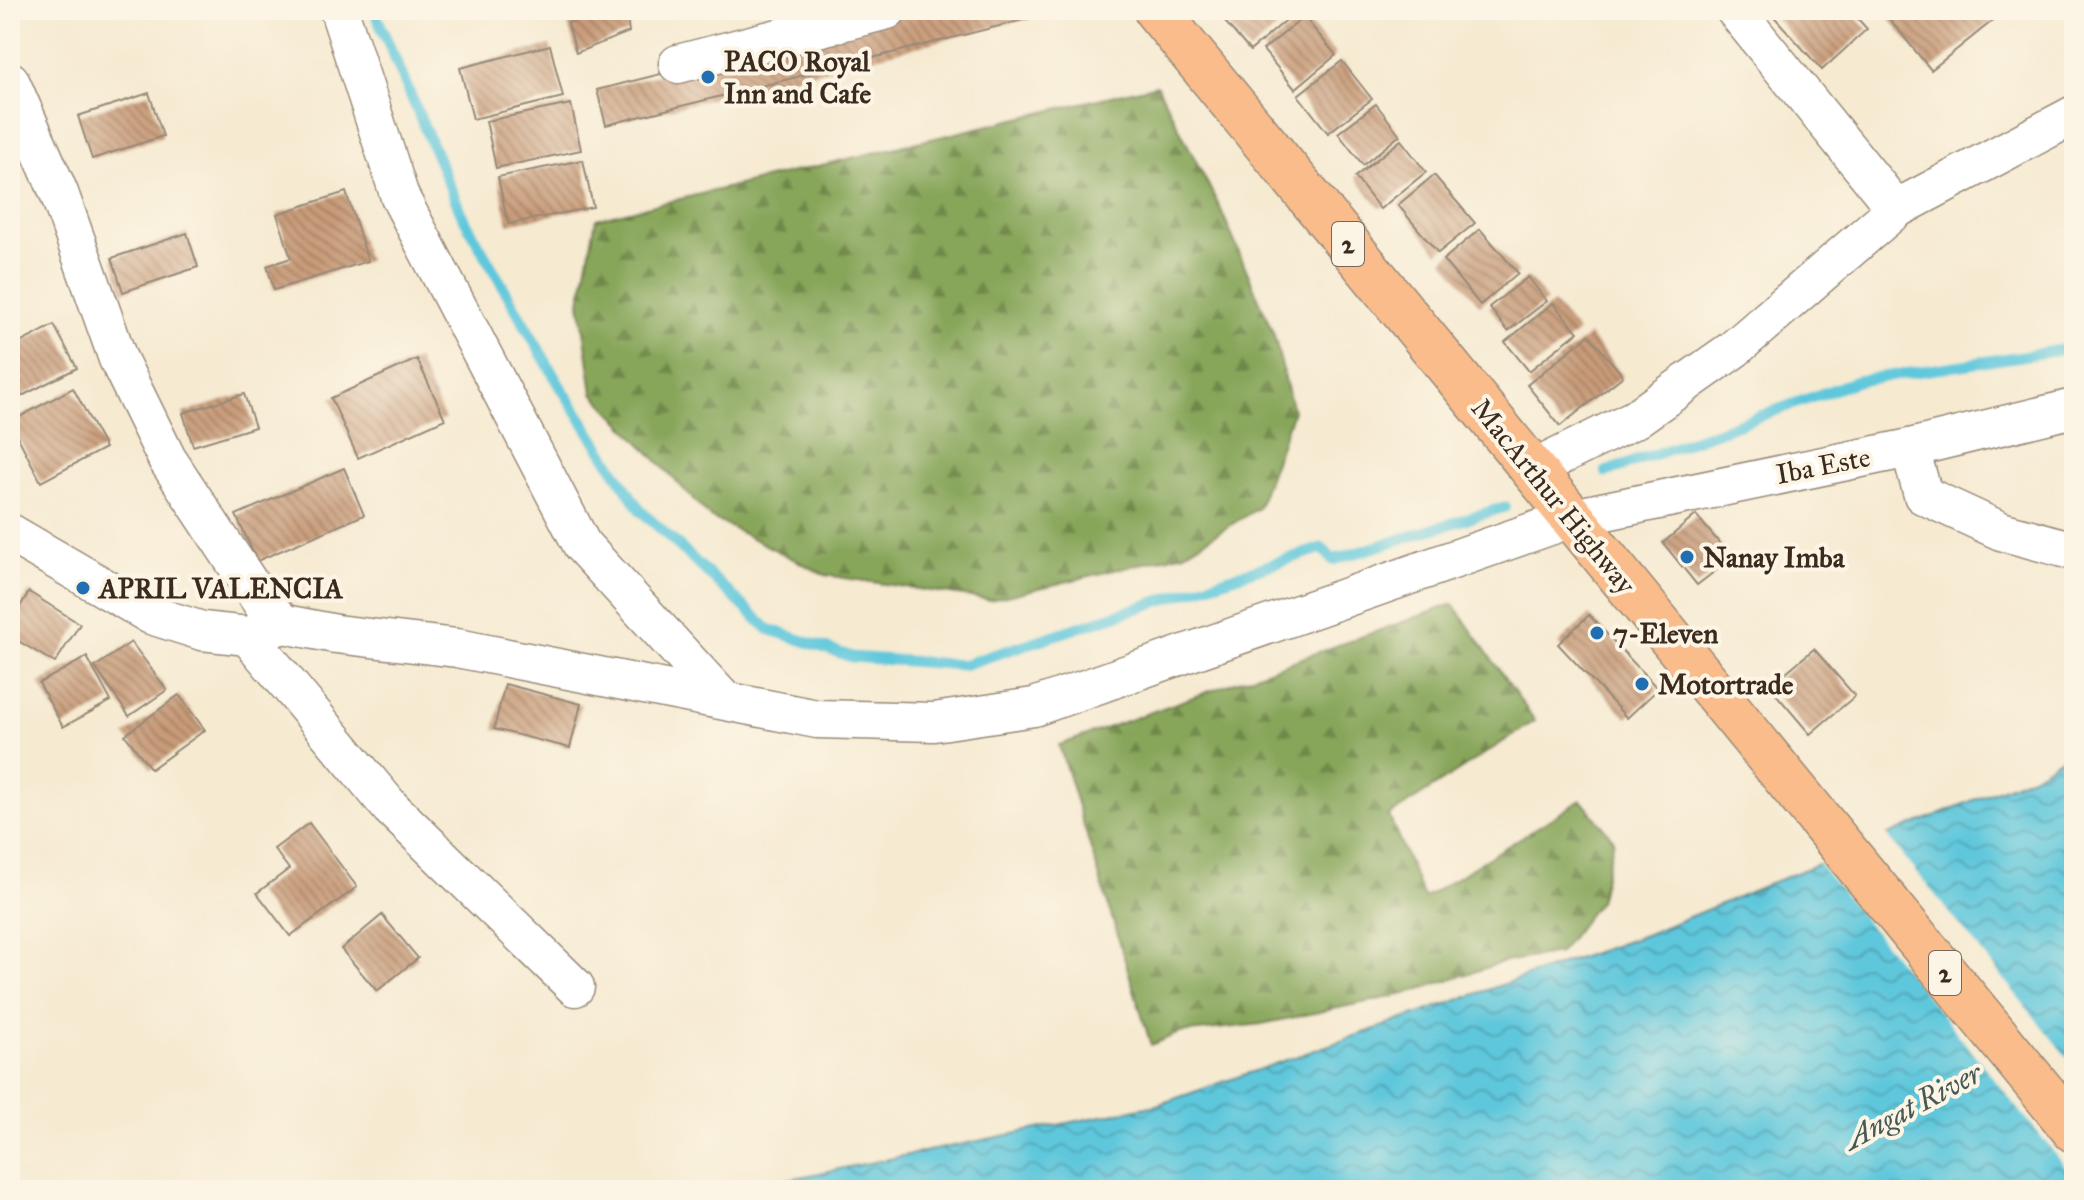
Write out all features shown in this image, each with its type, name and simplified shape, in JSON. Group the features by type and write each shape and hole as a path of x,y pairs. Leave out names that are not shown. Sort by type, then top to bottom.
{"highway":[{"name":"MacArthur Highway","path":"1156,10 2074,1130"}],"street":[{"path":"339,10 400,197 582,545 722,698"},
{"path":"678,64 887,10"},
{"path":"1735,10 1896,209"},
{"path":"10,81 59,193 118,359 167,459 262,603 284,624 248,636 202,631 151,615 10,533"},
{"path":"1532,470 1635,419 1722,358 1896,209 2074,115"},
{"name":"Iba Este","path":"284,624 336,634 457,648 817,719 934,722 1034,707 1572,518 1910,448 2074,408"},
{"path":"1910,448 1923,495 2001,531 2074,551"},
{"path":"248,636 390,807 575,987"}],"green space":[{"path":"1157,85 1221,210 1274,335 1293,411 1258,508 1185,553 990,600 825,575 710,517 593,393 580,302 596,219"},
{"path":"1453,604 1535,721 1389,816 1424,898 1581,800 1614,840 1599,901 1559,953 1504,962 1405,994 1262,1024 1179,1033 1151,1045 1059,745"}],"water":[{"name":"Angat River","path":"2074,750 2074,1190 735,1190 1157,1105 1645,935 2032,776"}],"pier":[{"path":"1884,832 2074,1066 2074,1177 1816,860"}],"building":[{"path":"613,10 626,10 629,32 576,53 568,23"},
{"path":"915,10 1059,11 606,125 597,90"},
{"path":"1215,10 1298,10 1250,51"},
{"path":"1768,10 1850,10 1867,29 1822,70"},
{"path":"1882,10 2006,10 1931,70"},
{"path":"1304,17 1336,55 1295,89 1263,50"},
{"path":"550,45 563,97 473,119 460,68"},
{"path":"1342,61 1372,99 1328,133 1298,95"},
{"path":"149,93 163,136 92,159 78,116"},
{"path":"571,104 581,150 496,168 486,121"},
{"path":"1376,104 1400,135 1363,165 1338,133"},
{"path":"1401,140 1426,172 1380,209 1355,177"},
{"path":"583,160 593,207 508,224 498,177"},
{"path":"1434,175 1475,223 1438,253 1398,205"},
{"path":"346,192 368,261 274,290 267,266 291,258 277,214"},
{"path":"1480,229 1518,273 1480,305 1443,260"},
{"path":"187,233 198,267 123,292 112,258"},
{"path":"1528,277 1547,301 1508,331 1489,307"},
{"path":"1553,303 1578,332 1529,371 1505,342"},
{"path":"54,325 77,368 10,402 10,348"},
{"path":"1589,335 1623,376 1560,426 1527,385"},
{"path":"417,359 445,419 358,458 331,398"},
{"path":"73,388 105,448 41,482 10,422"},
{"path":"244,394 255,427 193,446 183,413"},
{"path":"344,468 364,515 257,561 236,515"},
{"path":"1696,515 1732,558 1697,585 1663,543"},
{"path":"29,592 80,624 55,663 10,636 10,623"},
{"path":"1589,615 1658,689 1627,718 1558,644"},
{"path":"131,642 167,690 129,716 95,667"},
{"path":"1814,649 1855,696 1810,734 1769,686"},
{"path":"87,657 111,701 63,727 39,683"},
{"path":"505,684 581,704 570,748 494,729"},
{"path":"179,695 205,730 151,769 125,735"},
{"path":"309,823 357,887 290,936 257,893 289,869 274,849"},
{"path":"382,915 418,958 377,991 341,949"}],"waterway":[{"path":"374,10 462,215 557,381 640,510 768,629 852,657 963,665 1322,548 1333,560 1505,507"},
{"path":"1606,472 1857,381 2074,348"}],"place":[{"name":"PACO Royal Inn and Cafe","path":"708,77"},
{"name":"Nanay Imba","path":"1687,557"},
{"name":"APRIL VALENCIA","path":"83,588"},
{"name":"7-Eleven","path":"1597,633"},
{"name":"Motortrade","path":"1642,684"}]}
